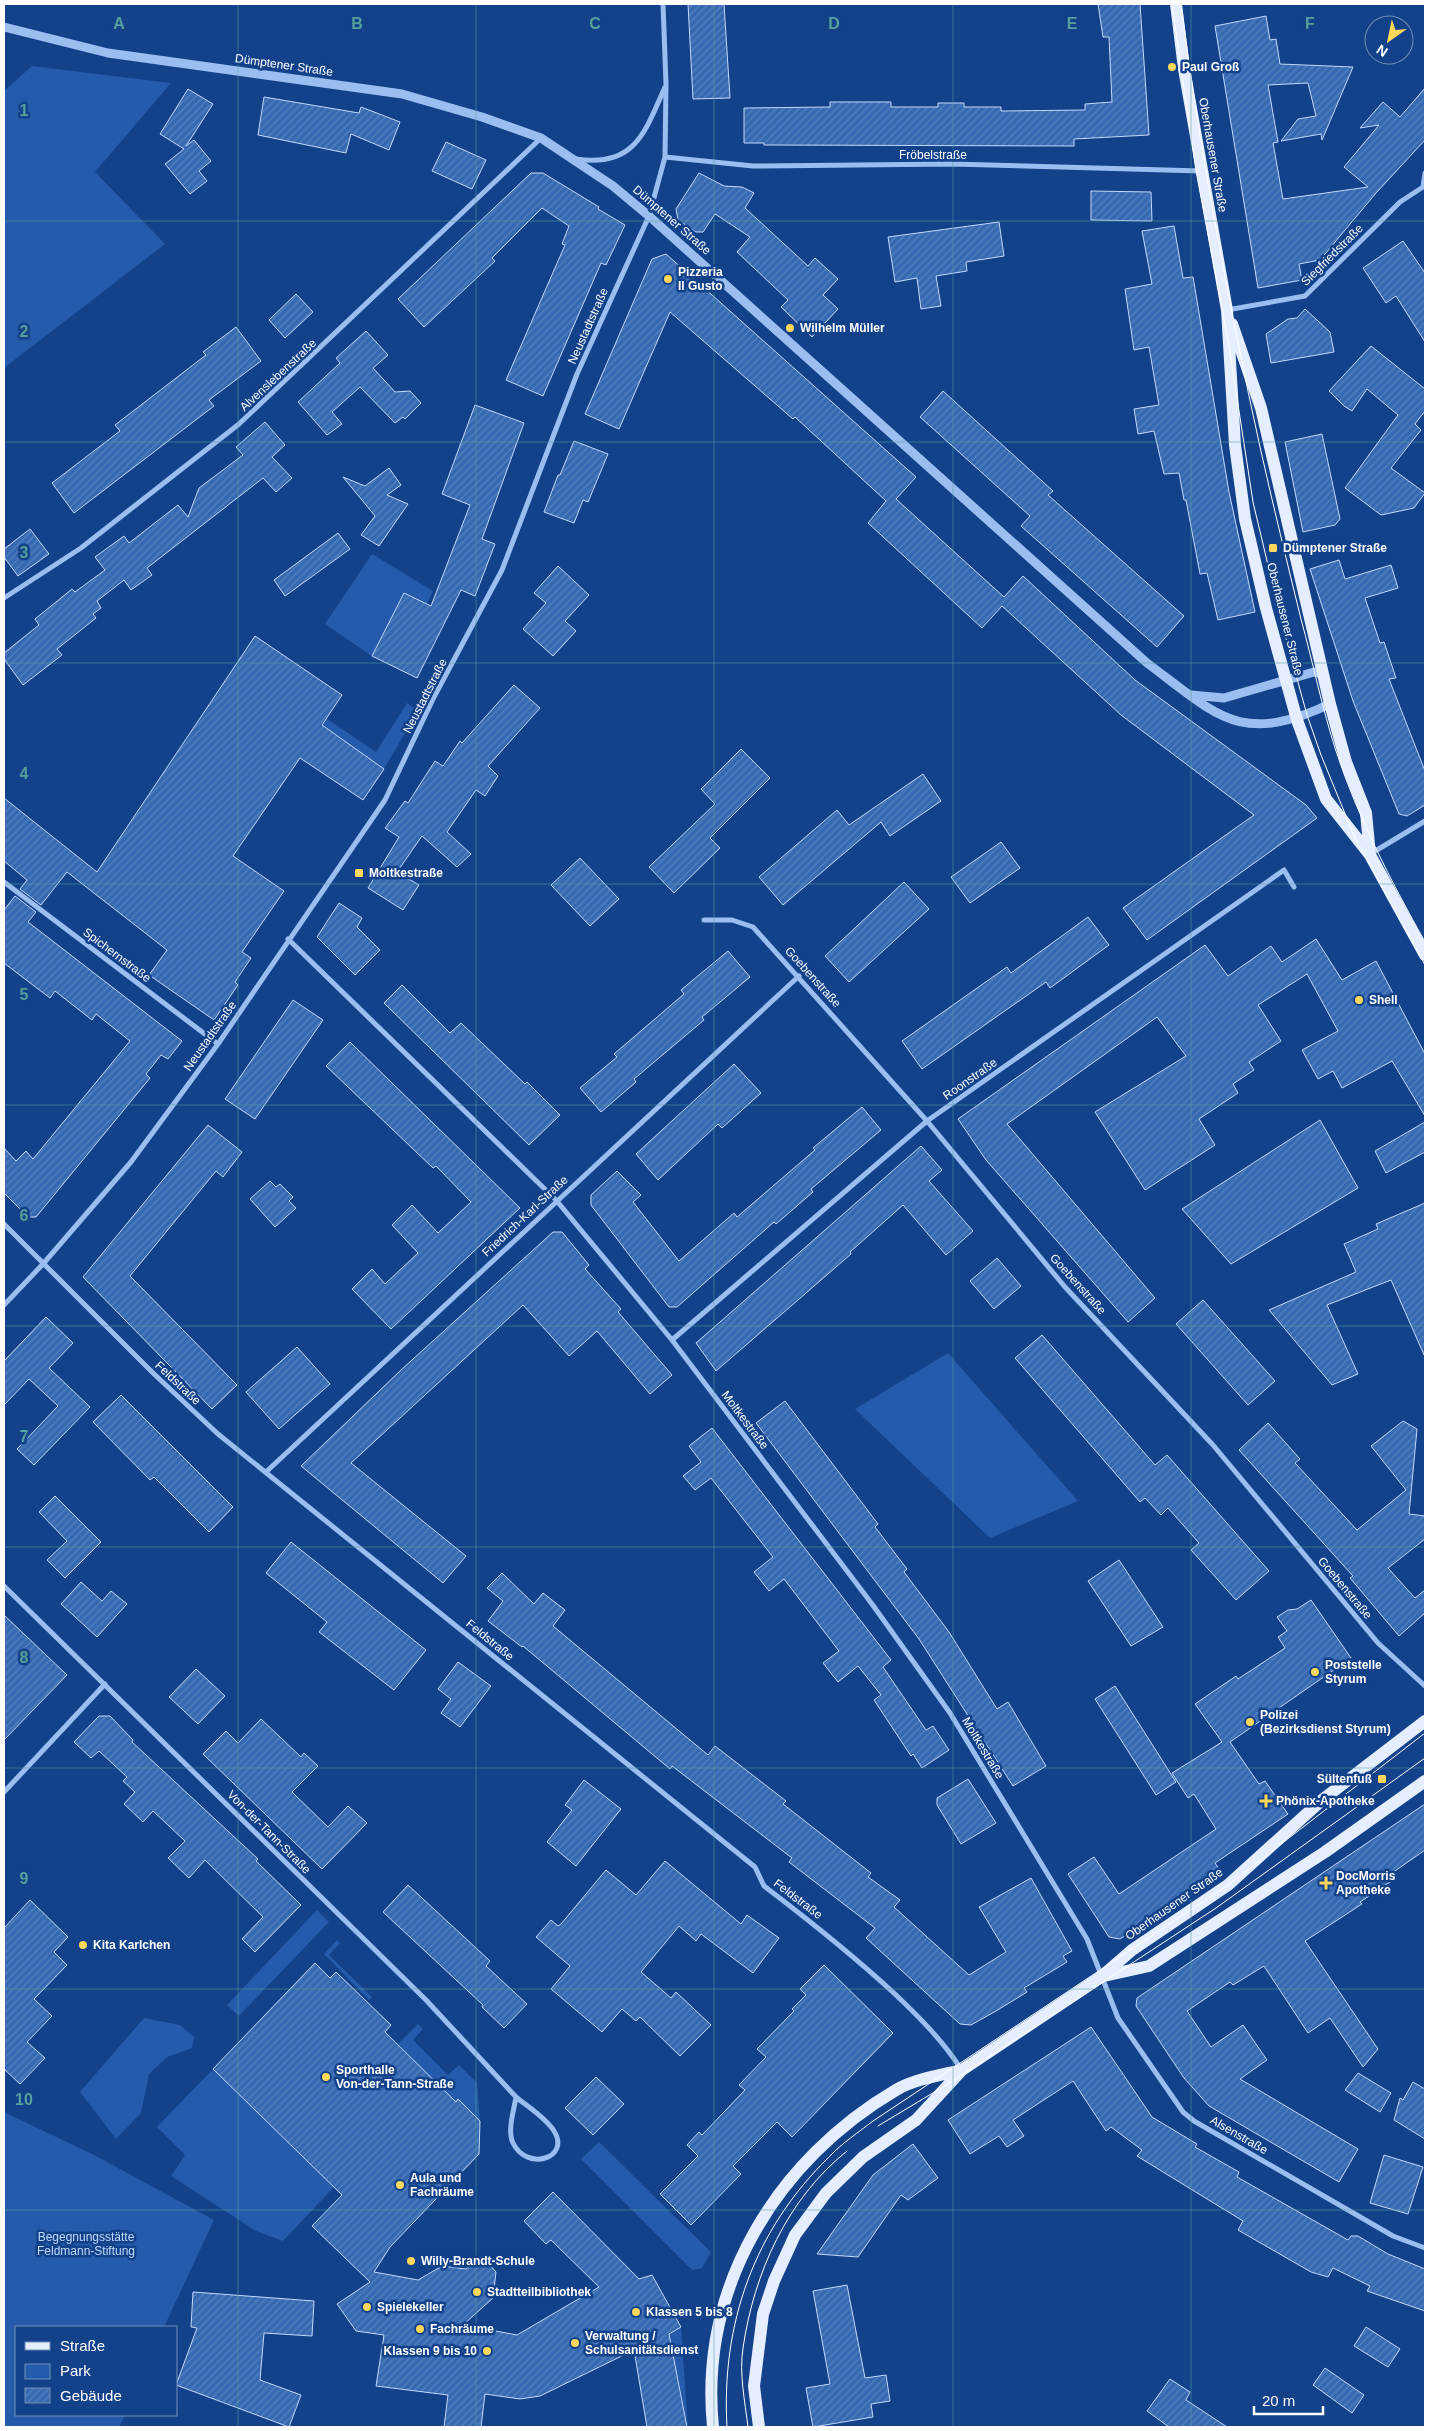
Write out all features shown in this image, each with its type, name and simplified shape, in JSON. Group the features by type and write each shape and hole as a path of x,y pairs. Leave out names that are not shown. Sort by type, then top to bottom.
{"main road":[{"name":"Oberhausener Straße","path":"1176,4 1184,68 1201,171 1227,310 1234,445 1246,519 1286,681 1297,720 1326,799 1370,855 1425,954"},
{"name":"Oberhausener Straße","path":"1227,310 1261,408 1330,704 1346,762 1366,813 1370,855"},
{"name":"Oberhausener Straße","path":"759,2427 754,2386 763,2314 774,2281 796,2235 826,2193 863,2157 916,2120 962,2070 1101,1977 1132,1950 1228,1884 1322,1800 1425,1721"},
{"name":"Oberhausener Straße","path":"1101,1977 1149,1966 1325,1852 1425,1781"},
{"name":"Oberhausener Straße","path":"713,2427 712,2372 720,2320 736,2267 763,2214 800,2168 839,2130 898,2089 962,2070"}],"street":[{"name":"Neustadtstraße","path":"4,1305 43,1264 131,1162 218,1044 385,800 434,697 502,570 578,374 649,216 665,158 666,84 663,4"},
{"name":"Dümptener Straße","path":"4,27 108,53 402,94 482,116 541,138 574,158 613,186 649,216 1147,663 1190,695 1222,717 1263,726 1297,720 1330,704"},
{"path":"574,158 595,162 614,158 628,150 648,127 666,84"},
{"name":"Alvenslebenstraße","path":"4,598 80,548 239,424 541,138"},
{"name":"Fröbelstraße","path":"665,158 753,166 952,164 1201,171"},
{"name":"Siegfriedstraße","path":"1227,310 1305,296 1400,202 1424,189 1425,173"},
{"path":"1190,695 1224,698 1314,672 1323,674"},
{"path":"1370,855 1376,849 1425,821"},
{"name":"Roonstraße","path":"672,1340 927,1121 1284,870 1294,886"},
{"name":"Spichernstraße","path":"4,882 218,1044"},
{"name":"Goebenstraße","path":"704,920 732,920 753,927 799,976 927,1121 1065,1287 1213,1445 1378,1643 1425,1686"},
{"name":"Moltkestraße","path":"288,940 556,1200 672,1340 872,1604 950,1713 1087,1939 1101,1977"},
{"name":"Friedrich-Karl-Straße","path":"266,1472 556,1200 799,976"},
{"name":"Feldstraße","path":"4,1224 153,1373 218,1434 755,1867 764,1886 842,1947 924,2022 946,2046 962,2070"},
{"name":"Von-der-Tann-Straße","path":"4,1586 426,2000 516,2097 554,2129 558,2140 556,2150 547,2158 535,2160 522,2154 512,2142 516,2097"},
{"path":"4,1792 104,1684"},
{"name":"Alsenstraße","path":"1101,1977 1118,2018 1184,2112 1194,2121 1393,2236 1425,2248"}],"green space":[{"path":"32,66 171,83 95,172 165,244 4,368 4,91"},
{"path":"372,554 433,591 427,604 404,593 372,656 325,624"},
{"path":"407,703 418,711 384,769 322,725 326,718 376,752"},
{"path":"948,1353 1078,1501 990,1538 855,1409"},
{"path":"317,1910 329,1922 239,2016 227,2005"},
{"path":"337,1940 340,1943 329,1955 372,1997 369,2000 324,1954"},
{"path":"144,2018 180,2025 194,2037 192,2048 167,2057 149,2074 141,2113 116,2139 80,2092"},
{"path":"418,2024 423,2029 413,2040 448,2075 459,2065 477,2083 480,2121 458,2099 436,2121 444,2091 398,2044"},
{"path":"213,2069 334,2187 283,2241 256,2231 171,2176 185,2155 157,2127"},
{"name":"Begegnungsstätte Feldmann-Stiftung","path":"4,2112 94,2155 214,2220 164,2326 15,2326 15,2416 124,2416 119,2427 4,2427"},
{"path":"599,2142 711,2252 702,2268 692,2270 581,2159"},
{"path":"681,2327 688,2427 669,2334"}],"building":[{"path":"688,4 724,4 730,98 693,99"},
{"path":"1098,4 1140,4 1149,135 1074,139 1074,146 764,145 764,143 744,143 744,108 830,107 830,102 891,102 891,107 938,107 938,103 964,103 964,107 1001,107 1001,111 1085,110 1085,104 1112,102 1109,37 1103,37"},
{"path":"1266,16 1270,40 1276,39 1280,64 1353,67 1322,140 1321,134 1281,141 1298,119 1316,116 1308,83 1268,85 1278,142 1273,143 1283,199 1368,187 1344,167 1379,125 1360,128 1383,102 1400,117 1425,88 1425,140 1376,193 1320,260 1299,264 1302,280 1258,288 1215,26"},
{"path":"188,89 213,104 186,146 194,140 211,161 199,171 207,181 190,194 165,164 184,149 160,134"},
{"path":"264,97 359,113 361,107 400,122 389,150 351,134 346,153 258,135"},
{"path":"446,142 486,160 472,189 432,171"},
{"path":"531,173 543,173 625,225 606,265 601,263 543,396 506,380 565,245 562,244 569,226 542,208 492,258 495,261 424,327 398,299"},
{"path":"699,173 724,186 742,187 754,193 745,208 808,266 815,258 838,279 823,295 838,309 812,337 781,307 788,300 737,252 750,237 715,214 703,232 696,232 678,220 676,209"},
{"path":"1091,191 1151,192 1152,221 1091,220"},
{"path":"999,222 1004,256 966,262 967,271 936,276 941,306 921,309 917,278 895,282 888,237"},
{"path":"1174,226 1183,278 1193,277 1229,492 1255,612 1218,620 1207,573 1200,574 1179,473 1164,474 1154,431 1138,434 1134,409 1159,405 1149,347 1134,350 1125,289 1152,284 1142,231"},
{"path":"1403,241 1425,273 1425,342 1396,296 1386,303 1363,268"},
{"path":"666,254 916,477 896,499 1004,597 1023,576 1135,680 1306,805 1317,818 1147,940 1123,908 1254,815 1121,715 1002,606 982,628 868,523 886,501 795,417 793,419 670,312 619,429 585,414 652,259"},
{"path":"296,294 313,312 285,338 269,320"},
{"path":"1305,309 1330,332 1334,352 1271,363 1266,334 1288,319 1297,318"},
{"path":"236,327 261,361 209,400 214,406 74,513 52,483 120,431 115,425 206,355 203,352"},
{"path":"366,331 388,355 373,368 395,392 410,391 421,403 405,419 403,417 395,423 360,387 332,412 342,424 327,435 298,402 340,363 336,358"},
{"path":"1371,346 1425,389 1425,411 1415,424 1421,430 1391,468 1425,493 1414,508 1381,515 1345,488 1398,415 1367,389 1352,411 1329,391"},
{"path":"943,391 1053,491 1048,495 1184,616 1157,647 1021,526 1030,516 920,417"},
{"path":"475,405 524,423 482,539 495,544 475,596 461,590 417,678 372,656 404,593 431,606 470,505 442,494"},
{"path":"265,422 285,445 272,457 292,478 276,492 263,478 147,568 152,575 131,590 124,580 97,601 101,608 93,614 96,618 57,649 62,655 23,685 4,659 4,653 39,625 35,619 72,589 75,592 105,570 95,557 124,536 129,543 178,505 188,517 199,488 243,455 236,447"},
{"path":"1322,434 1340,519 1335,525 1303,532 1285,442"},
{"path":"574,441 608,454 588,502 583,500 574,523 544,512 558,475 560,475"},
{"path":"389,468 401,485 387,495 408,504 379,546 361,535 375,516 343,477 365,486"},
{"path":"30,529 49,554 18,576 4,557 4,549"},
{"path":"338,533 350,549 285,596 274,580"},
{"path":"1339,560 1345,579 1391,565 1398,588 1365,598 1380,643 1384,642 1396,678 1389,679 1425,771 1425,805 1407,816 1399,814 1353,701 1310,569"},
{"path":"558,566 589,595 565,621 576,631 553,656 523,629 546,603 534,593"},
{"path":"255,636 342,695 322,725 384,769 363,800 300,758 233,856 284,891 242,952 251,958 235,982 238,985 214,1020 149,975 167,950 67,872 41,905 20,889 27,880 4,861 4,798 97,872"},
{"path":"514,685 540,708 488,766 498,776 485,796 476,790 447,832 471,854 457,867 422,836 397,872 419,885 403,910 368,888 399,837 385,828 405,801 408,803 435,761 443,766 460,741 462,743"},
{"path":"741,749 770,778 710,838 720,848 674,893 649,867 715,804 701,789"},
{"path":"923,774 941,801 890,836 881,822 783,905 759,877 837,810 849,825"},
{"path":"1001,842 1020,868 970,903 951,877"},
{"path":"580,858 619,899 590,926 551,885"},
{"path":"904,882 929,909 849,982 825,956"},
{"path":"15,896 36,912 28,922 182,1041 168,1059 161,1055 146,1074 150,1078 36,1217 28,1217 4,1193 4,1148 16,1161 26,1151 33,1159 130,1041 96,1014 92,1020 55,991 50,998 4,963 4,910"},
{"path":"339,903 362,918 357,927 380,950 355,975 317,937"},
{"path":"1088,917 1109,945 1050,988 1046,982 922,1069 902,1041 1007,967 1011,973"},
{"path":"1316,939 1342,980 1376,961 1425,1054 1425,1116 1392,1061 1342,1088 1333,1071 1318,1079 1302,1050 1338,1031 1307,974 1258,1005 1281,1041 1249,1062 1254,1070 1233,1084 1238,1093 1199,1119 1215,1145 1145,1190 1095,1112 1186,1056 1157,1017 1007,1124 1155,1298 1128,1322 986,1160 958,1119 1205,945 1228,976 1271,946 1282,962"},
{"path":"728,951 750,977 702,1017 704,1020 634,1079 636,1082 601,1112 580,1088 617,1057 614,1054 684,994 681,990"},
{"path":"402,985 450,1033 461,1023 525,1084 527,1082 560,1115 529,1145 384,1003"},
{"path":"293,1000 323,1020 255,1119 225,1099"},
{"path":"350,1042 520,1208 391,1329 352,1289 372,1269 385,1284 418,1253 392,1225 412,1205 438,1233 471,1202 436,1166 433,1168 326,1066"},
{"path":"734,1064 761,1093 722,1128 718,1124 658,1180 636,1154"},
{"path":"862,1107 881,1130 811,1189 813,1192 776,1224 774,1222 677,1307 669,1307 591,1205 591,1195 617,1171 641,1195 633,1202 679,1261 734,1213 737,1217 815,1150 813,1148"},
{"path":"1320,1120 1358,1188 1231,1264 1182,1209"},
{"path":"1425,1122 1425,1152 1386,1173 1375,1151"},
{"path":"208,1125 242,1152 223,1177 216,1171 130,1276 237,1385 212,1409 83,1277"},
{"path":"921,1146 942,1170 929,1181 973,1231 946,1255 903,1205 850,1252 851,1254 716,1371 696,1343"},
{"path":"270,1181 276,1187 280,1184 293,1197 289,1201 296,1208 275,1227 250,1199"},
{"path":"1425,1203 1425,1357 1391,1280 1327,1305 1358,1374 1332,1385 1269,1310 1356,1272 1344,1244 1378,1229 1376,1224"},
{"path":"553,1232 562,1232 589,1265 585,1269 621,1309 618,1312 672,1375 650,1394 597,1331 569,1356 523,1305 351,1463 466,1556 443,1583 301,1466 401,1370"},
{"path":"997,1258 1021,1286 994,1309 970,1281"},
{"path":"1203,1300 1275,1381 1248,1405 1176,1324"},
{"path":"46,1317 73,1343 49,1368 90,1407 34,1465 17,1449 58,1406 29,1379 4,1405 4,1361"},
{"path":"1042,1335 1155,1465 1167,1455 1269,1571 1236,1600 1191,1550 1199,1543 1168,1508 1161,1515 1145,1498 1140,1502 1015,1358"},
{"path":"297,1347 330,1384 279,1429 246,1392"},
{"path":"121,1395 233,1507 209,1532 154,1477 150,1480 93,1422"},
{"path":"785,1401 878,1524 875,1527 907,1569 904,1572 949,1632 997,1709 1008,1702 1046,1766 1013,1786 919,1639 756,1423"},
{"path":"1403,1421 1417,1429 1409,1514 1425,1516 1425,1539 1388,1568 1415,1598 1425,1590 1425,1613 1399,1636 1350,1578 1353,1576 1239,1450 1268,1423 1300,1459 1295,1463 1357,1530 1406,1490 1371,1446"},
{"path":"712,1428 891,1660 883,1667 926,1730 933,1726 949,1750 922,1768 913,1754 911,1756 874,1700 881,1695 858,1666 838,1682 823,1663 839,1651 784,1579 769,1591 754,1572 773,1557 711,1478 695,1490 683,1476 701,1462 689,1446"},
{"path":"55,1496 101,1542 65,1578 47,1560 67,1541 39,1512"},
{"path":"291,1542 426,1650 394,1690 319,1632 327,1622 266,1573"},
{"path":"1119,1560 1163,1627 1131,1646 1088,1581"},
{"path":"502,1573 534,1604 543,1593 565,1610 553,1626 708,1755 715,1746 786,1801 783,1804 871,1873 868,1877 900,1900 894,1907 969,1975 1006,1952 979,1907 1031,1878 1072,1951 1063,1956 1067,1962 1024,1988 1027,1992 996,2011 971,2025 960,2024 866,1938 875,1928 789,1862 792,1858 672,1766 670,1769 523,1646 488,1621 503,1601 487,1588"},
{"path":"81,1582 102,1601 111,1591 127,1604 97,1637 61,1604"},
{"path":"1311,1600 1351,1658 1230,1742 1259,1784 1265,1781 1288,1814 1215,1863 1221,1872 1120,1939 1109,1937 1068,1874 1094,1857 1119,1894 1216,1829 1194,1794 1188,1798 1172,1773 1222,1742 1195,1704 1236,1676 1238,1679 1285,1648 1278,1637 1287,1631 1277,1617 1288,1610 1297,1609"},
{"path":"4,1615 67,1675 4,1740"},
{"path":"458,1662 491,1686 460,1727 441,1713 451,1699 438,1689"},
{"path":"196,1669 225,1696 198,1724 169,1697"},
{"path":"1115,1686 1176,1782 1156,1795 1095,1699"},
{"path":"99,1716 110,1716 133,1740 132,1742 258,1859 256,1861 301,1905 255,1952 242,1939 263,1917 205,1860 189,1878 168,1858 185,1841 153,1811 143,1822 124,1804 135,1792 123,1781 127,1777 99,1751 91,1758 74,1742"},
{"path":"261,1719 301,1757 304,1753 318,1766 292,1792 328,1827 348,1806 367,1823 322,1869 203,1754 226,1731 238,1743"},
{"path":"968,1779 996,1823 961,1844 937,1805 937,1798"},
{"path":"584,1780 621,1809 576,1866 547,1842 572,1810 565,1805"},
{"path":"1425,1804 1425,1850 1392,1873 1396,1878 1360,1902 1362,1904 1305,1941 1378,2049 1363,2067 1330,2018 1308,2033 1264,1966 1233,1985 1230,1982 1187,2011 1211,2047 1243,2025 1267,2060 1240,2079 1358,2149 1339,2182 1209,2106 1184,2078 1136,2006 1137,1998"},
{"path":"665,1861 741,1924 747,1915 779,1938 753,1973 701,1934 696,1941 679,1926 641,1972 671,1998 676,1992 711,2025 680,2056 640,2017 636,2021 622,2009 602,2032 551,1989 570,1966 536,1937 551,1920 558,1926 561,1924 606,1870 636,1895"},
{"path":"408,1885 490,1961 486,1966 527,2004 504,2028 482,2007 483,2005 383,1912"},
{"path":"30,1900 68,1937 54,1952 67,1965 34,1999 52,2016 27,2042 45,2058 20,2084 4,2069 4,1928"},
{"path":"315,1963 330,1978 336,1972 391,2025 385,2032 456,2102 458,2099 480,2121 479,2154 390,2247 374,2272 418,2280 442,2266 466,2269 475,2262 488,2263 496,2272 493,2298 463,2325 517,2335 599,2287 551,2240 546,2244 524,2221 553,2192 639,2279 652,2275 681,2327 669,2334 687,2427 647,2427 634,2350 540,2396 520,2399 485,2394 481,2427 444,2427 448,2395 376,2386 384,2335 356,2331 337,2304 370,2282 312,2226 342,2195 213,2069"},
{"path":"824,1965 893,2033 792,2137 777,2122 733,2166 741,2174 691,2225 660,2194 698,2156 687,2145 699,2132 702,2135 745,2090 739,2085 766,2057 757,2049 794,2011 792,2009 806,1995 800,1989"},
{"path":"1091,2027 1152,2117 1197,2144 1195,2147 1239,2172 1237,2177 1348,2240 1351,2236 1358,2236 1388,2254 1425,2269 1425,2311 1367,2291 1370,2286 1333,2268 1328,2277 1311,2272 1238,2230 1243,2221 1137,2156 1142,2150 1111,2127 1106,2131 1073,2081 1013,2120 1024,2136 1007,2147 999,2136 970,2154 948,2120"},
{"path":"1358,2073 1391,2093 1380,2112 1345,2090"},
{"path":"596,2077 624,2104 593,2135 565,2108"},
{"path":"1413,2082 1425,2089 1425,2139 1394,2120 1400,2098 1403,2100"},
{"path":"913,2144 938,2178 908,2200 901,2195 858,2257 817,2254 873,2175"},
{"path":"1384,2155 1423,2167 1408,2214 1370,2203"},
{"path":"847,2285 865,2378 886,2375 890,2401 871,2404 873,2417 813,2427 806,2388 830,2384 813,2291"},
{"path":"193,2292 314,2301 312,2336 264,2333 260,2380 301,2395 289,2427 178,2386 178,2380 197,2328 191,2327"},
{"path":"1366,2327 1400,2349 1388,2367 1354,2346"},
{"path":"1325,2368 1364,2395 1352,2413 1313,2385"},
{"path":"1170,2379 1190,2392 1186,2400 1227,2427 1169,2427 1147,2411"}],"tram line":[{"path":"1172,4 1196,171 1229,346 1253,502 1282,624 1307,715 1355,838 1425,965"},
{"path":"1181,4 1206,171 1237,337 1270,490 1322,702 1336,751 1354,801 1388,872 1425,942"},
{"path":"727,2427 727,2389 730,2352 737,2316 748,2281 762,2247 781,2216 803,2185 834,2152 873,2121 1228,1885 1425,1733"},
{"path":"878,2126 951,2082 1216,1908 1425,1758"},
{"path":"748,2427 743,2388 742,2358 755,2292 777,2239 791,2215 807,2191 847,2151"}],"place":[{"name":"Paul Groß","path":"1172,67"},
{"name":"Pizzeria Il Gusto","path":"668,279"},
{"name":"Wilhelm Müller","path":"790,328"},
{"name":"Dümptener Straße","path":"1273,548"},
{"name":"Moltkestraße","path":"359,873"},
{"name":"Shell","path":"1359,1000"},
{"name":"Poststelle Styrum","path":"1315,1672"},
{"name":"Polizei (Bezirksdienst Styrum)","path":"1250,1722"},
{"name":"Sültenfuß","path":"1382,1779"},
{"name":"Phönix-Apotheke","path":"1266,1801"},
{"name":"DocMorris Apotheke","path":"1326,1883"},
{"name":"Kita Karlchen","path":"83,1945"},
{"name":"Sporthalle Von-der-Tann-Straße","path":"326,2077"},
{"name":"Aula und Fachräume","path":"400,2185"},
{"name":"Willy-Brandt-Schule","path":"411,2261"},
{"name":"Stadtteilbibliothek","path":"477,2292"},
{"name":"Spielekeller","path":"367,2307"},
{"name":"Klassen 5 bis 8","path":"636,2312"},
{"name":"Fachräume","path":"420,2329"},
{"name":"Verwaltung / Schulsanitätsdienst","path":"575,2343"},
{"name":"Klassen 9 bis 10","path":"487,2351"}]}
